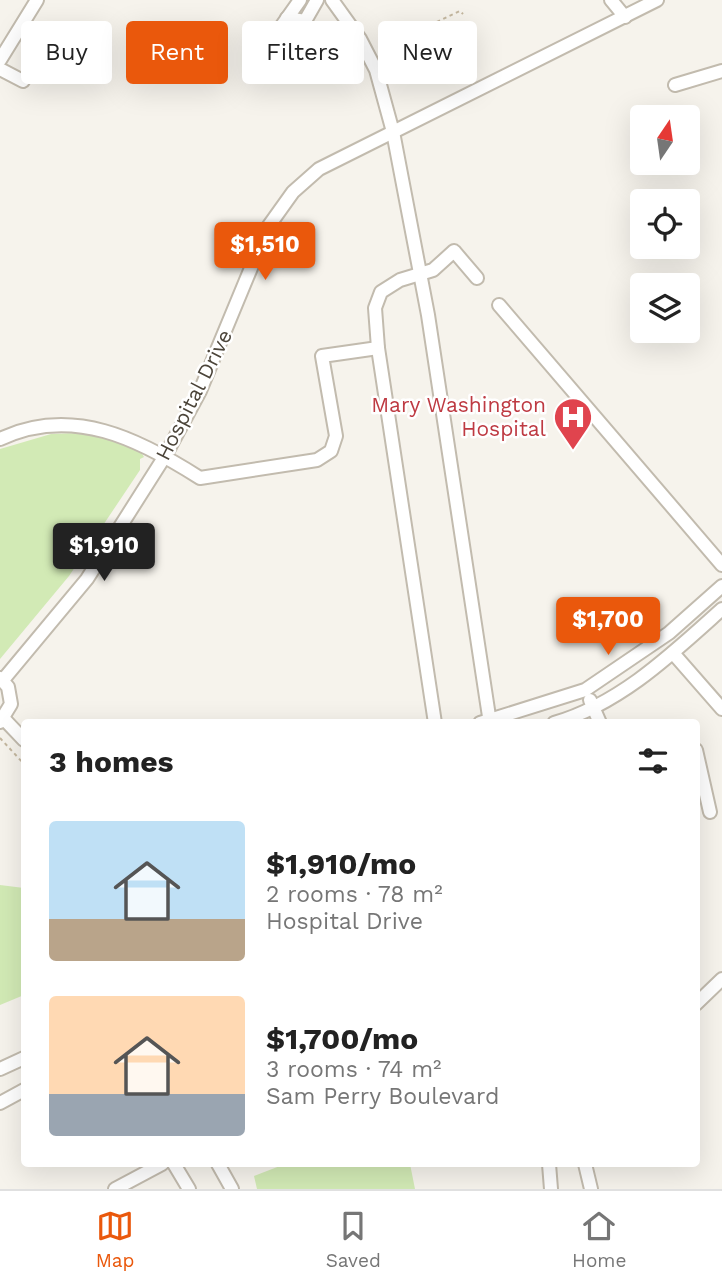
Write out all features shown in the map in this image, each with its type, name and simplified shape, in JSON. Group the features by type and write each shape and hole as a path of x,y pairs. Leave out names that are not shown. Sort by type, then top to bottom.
{"street":[{"path":"0,60 37,0"},
{"path":"285,21 300,0"},
{"path":"287,18 305,20 317,0"},
{"path":"332,0 360,39 376,70 393,132 420,275 486,719"},
{"path":"611,0 625,17"},
{"name":"Hospital Drive","path":"2,679 87,579 165,456 200,391 268,227 293,192 317,170 657,0"},
{"path":"0,69 21,80"},
{"path":"675,85 722,71"},
{"path":"434,719 378,348 375,308 382,292 400,280 433,270 454,251 477,278"},
{"path":"499,305 722,565"},
{"path":"0,439 33,428 78,425 113,432 165,456 200,478 317,460 331,451 337,436 322,356 378,348"},
{"path":"495,719 585,690 669,633 722,586"},
{"path":"563,719 634,683 673,653 722,609"},
{"path":"673,653 722,709"},
{"path":"2,679 9,687 11,704 2,720 21,737"},
{"path":"585,690 598,719"},
{"path":"700,768 710,813"},
{"path":"700,1000 722,979"},
{"path":"0,1069 21,1059"},
{"path":"0,1103 21,1092"},
{"path":"115,1189 156,1167"},
{"path":"176,1167 189,1189"},
{"path":"220,1167 232,1189"},
{"path":"549,1167 551,1189"},
{"path":"586,1167 591,1189"}],"path":[{"path":"437,21 460,10 463,15"},
{"path":"0,738 21,761"}],"green space":[{"path":"51,434 98,436 141,452 144,457 140,459 140,470 69,576 0,659 0,449"},
{"path":"0,885 21,888 21,996 0,1005"},
{"path":"277,1167 411,1167 415,1189 257,1189 254,1176"}],"place":[{"name":"Mary Washington Hospital","path":"573,451"}]}
